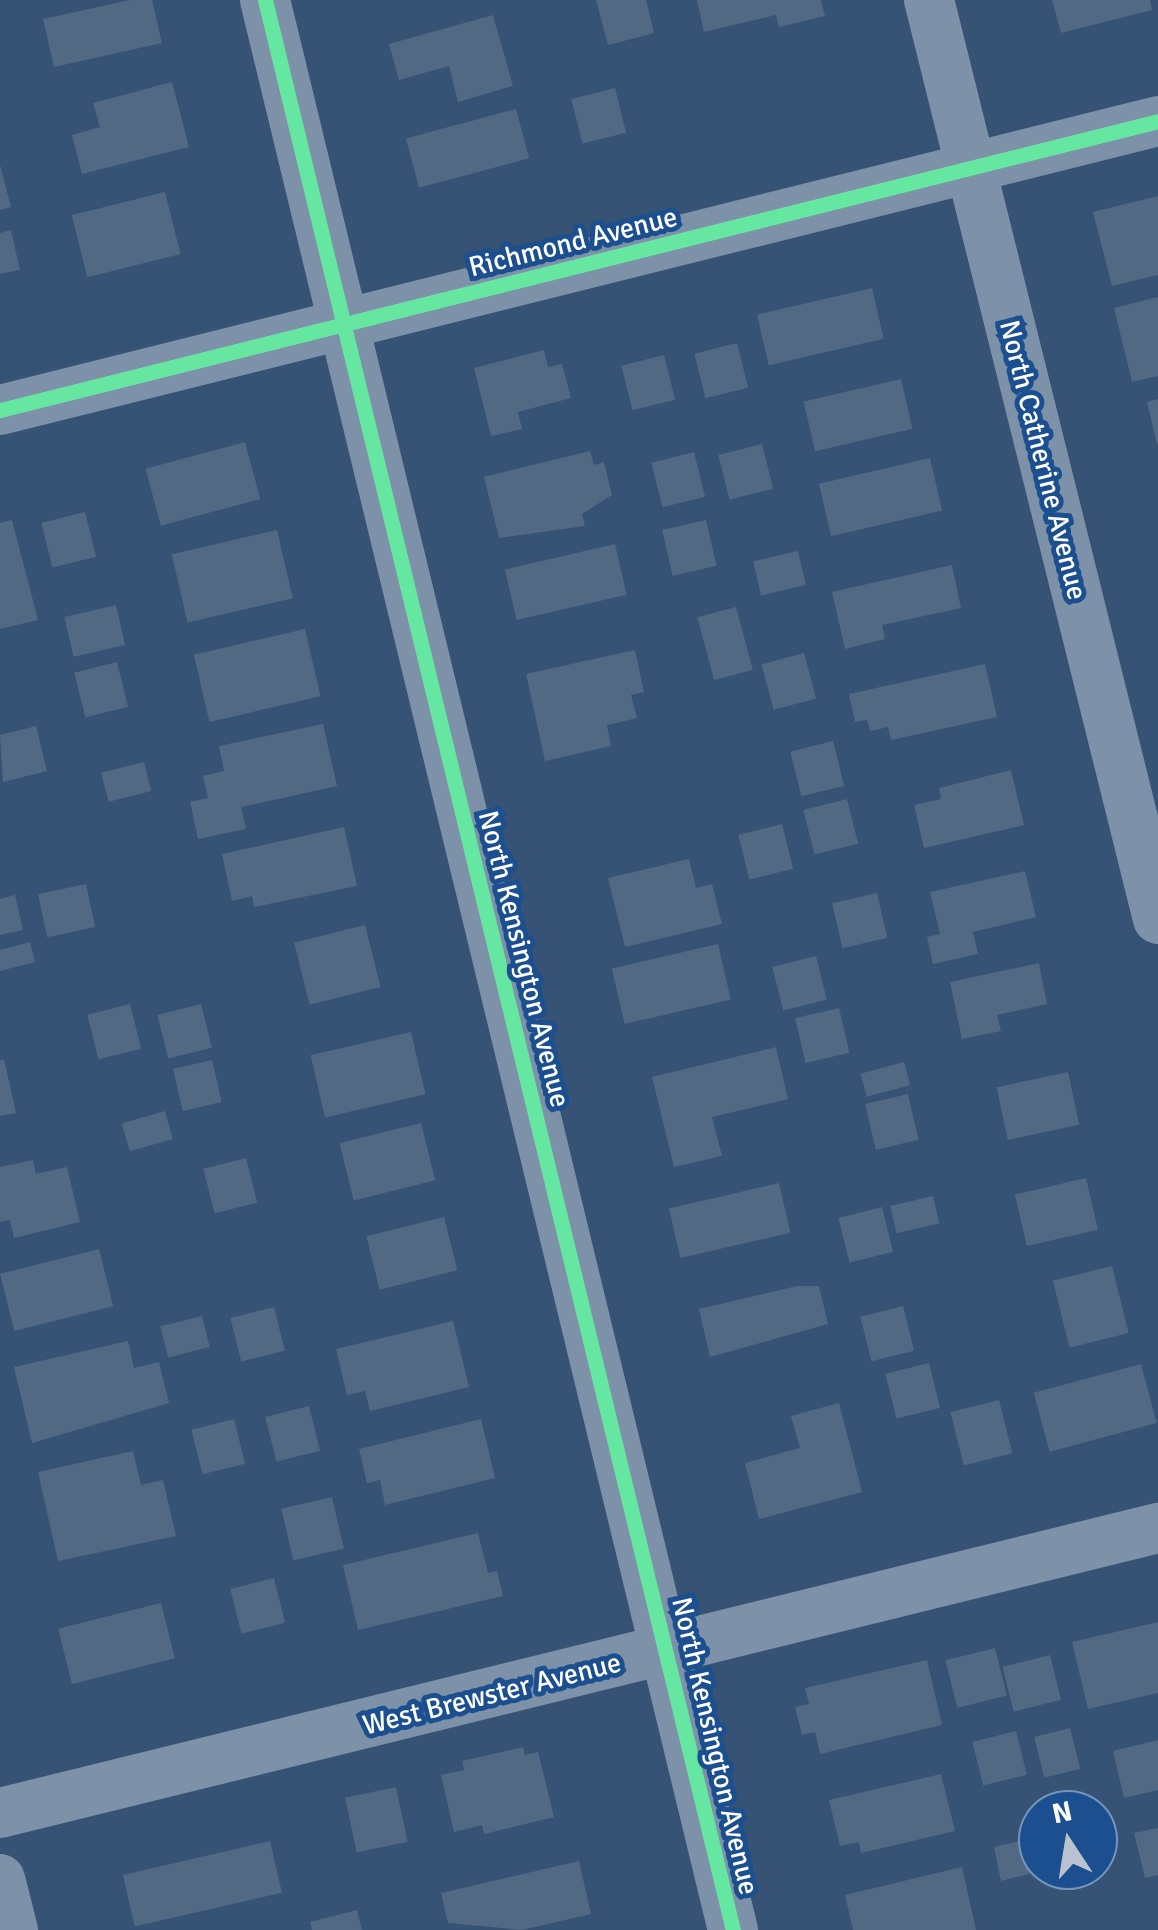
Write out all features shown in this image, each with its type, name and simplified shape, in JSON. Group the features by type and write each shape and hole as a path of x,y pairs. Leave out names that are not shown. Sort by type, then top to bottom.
{"street":[{"name":"North Kensington Avenue","path":"265,0 733,1930"},
{"name":"North Catherine Avenue","path":"929,0 1158,919"},
{"name":"Richmond Avenue","path":"0,410 1158,120"},
{"name":"West Brewster Avenue","path":"0,1813 667,1652 1158,1528"},
{"path":"0,1879 12,1930"}],"building":[{"path":"130,0 152,0 162,43 54,67 43,19"},
{"path":"596,0 646,0 654,33 608,45"},
{"path":"697,0 821,0 825,16 779,27 776,15 704,32"},
{"path":"1052,0 1150,0 1152,10 1061,33"},
{"path":"493,15 513,86 458,102 449,66 399,80 389,44"},
{"path":"172,82 189,147 82,174 72,135 100,127 93,103"},
{"path":"615,88 626,133 582,144 571,99"},
{"path":"516,109 529,158 419,188 406,139"},
{"path":"0,165 11,207 0,210"},
{"path":"165,192 180,254 87,277 72,215"},
{"path":"1158,196 1158,275 1112,286 1093,212"},
{"path":"11,230 20,270 0,274 0,233"},
{"path":"872,288 884,339 769,365 757,315"},
{"path":"1158,297 1158,376 1132,382 1114,308"},
{"path":"737,343 748,388 705,398 694,354"},
{"path":"544,350 548,367 562,364 571,398 518,412 522,429 491,436 474,368"},
{"path":"664,355 675,400 632,410 621,366"},
{"path":"901,379 912,429 815,451 804,401"},
{"path":"1158,399 1158,443 1157,444 1147,402"},
{"path":"245,442 260,499 161,526 146,469"},
{"path":"762,444 773,489 729,500 718,455"},
{"path":"590,451 594,465 604,462 612,495 582,514 585,526 499,538 484,477"},
{"path":"694,452 705,497 662,507 651,463"},
{"path":"930,458 942,511 831,536 819,484"},
{"path":"85,512 96,557 52,568 41,523"},
{"path":"12,520 38,620 0,629 0,523"},
{"path":"706,520 717,566 673,576 662,530"},
{"path":"277,530 293,598 188,623 172,554"},
{"path":"615,544 627,595 517,620 505,569"},
{"path":"798,551 806,585 761,595 753,561"},
{"path":"952,565 961,608 882,625 885,639 845,649 832,592"},
{"path":"116,605 125,645 74,657 64,617"},
{"path":"736,607 753,670 714,680 697,617"},
{"path":"305,629 321,696 209,722 194,655"},
{"path":"635,650 644,692 631,695 637,718 607,725 611,746 545,761 526,674"},
{"path":"804,653 816,698 774,710 761,664"},
{"path":"117,662 128,707 85,717 74,673"},
{"path":"985,664 997,717 891,740 888,727 870,731 867,720 855,722 849,694"},
{"path":"323,724 337,786 241,807 246,829 198,839 190,802 208,798 203,776 224,771 219,746"},
{"path":"36,726 47,771 3,782 0,735"},
{"path":"833,741 844,786 801,796 790,752"},
{"path":"144,762 151,791 109,802 101,773"},
{"path":"1011,770 1024,825 924,848 914,805 941,799 939,788"},
{"path":"847,799 858,844 814,855 803,810"},
{"path":"782,824 793,869 749,880 738,835"},
{"path":"344,827 357,886 254,907 252,896 232,901 222,854"},
{"path":"689,859 696,888 712,884 722,924 625,947 608,878"},
{"path":"1025,871 1036,917 973,932 978,954 933,964 927,937 940,934 930,892"},
{"path":"86,884 95,927 47,937 38,894"},
{"path":"877,893 887,938 843,948 832,903"},
{"path":"15,895 23,930 0,935 0,899"},
{"path":"365,925 380,987 310,1005 294,943"},
{"path":"30,942 35,962 0,971 0,950"},
{"path":"718,944 731,1000 625,1024 612,969"},
{"path":"816,956 827,1000 783,1011 772,967"},
{"path":"1039,963 1047,1004 997,1015 1001,1031 962,1039 950,982"},
{"path":"130,1004 141,1049 98,1059 87,1015"},
{"path":"201,1004 212,1048 168,1059 157,1015"},
{"path":"839,1008 849,1053 806,1063 795,1018"},
{"path":"411,1032 425,1094 325,1118 311,1055"},
{"path":"776,1047 788,1099 712,1117 722,1156 674,1167 652,1077"},
{"path":"4,1059 16,1113 0,1116 0,1060"},
{"path":"212,1060 222,1102 183,1111 173,1069"},
{"path":"904,1062 910,1085 867,1097 861,1074"},
{"path":"1068,1072 1079,1125 1008,1140 997,1087"},
{"path":"908,1094 919,1140 876,1150 865,1104"},
{"path":"165,1111 173,1139 130,1151 122,1123"},
{"path":"421,1123 435,1180 354,1201 339,1143"},
{"path":"246,1158 257,1203 214,1213 203,1169"},
{"path":"33,1160 36,1174 67,1167 80,1222 14,1238 10,1220 0,1222 0,1167"},
{"path":"1086,1178 1098,1230 1027,1246 1015,1194"},
{"path":"779,1183 790,1233 680,1258 669,1208"},
{"path":"933,1196 939,1223 896,1233 890,1206"},
{"path":"882,1207 893,1252 849,1263 838,1218"},
{"path":"444,1217 457,1270 380,1290 366,1236"},
{"path":"99,1249 113,1306 14,1331 0,1274"},
{"path":"1112,1266 1129,1333 1070,1348 1053,1281"},
{"path":"797,1286 819,1286 828,1324 710,1357 699,1309"},
{"path":"903,1306 914,1351 871,1361 860,1317"},
{"path":"274,1307 285,1351 241,1362 230,1318"},
{"path":"202,1316 210,1347 168,1357 160,1326"},
{"path":"453,1321 469,1387 370,1411 365,1391 347,1395 336,1349"},
{"path":"128,1341 134,1368 159,1362 169,1403 32,1443 14,1367"},
{"path":"929,1363 940,1408 896,1419 885,1374"},
{"path":"1141,1364 1157,1423 1050,1452 1034,1393"},
{"path":"999,1400 1012,1453 964,1465 950,1412"},
{"path":"839,1403 862,1492 759,1519 745,1463 800,1448 791,1416"},
{"path":"309,1406 320,1451 276,1462 265,1417"},
{"path":"234,1419 245,1464 202,1474 191,1430"},
{"path":"481,1419 495,1478 385,1505 380,1480 367,1483 359,1449"},
{"path":"133,1451 141,1485 163,1480 176,1536 58,1561 38,1472"},
{"path":"332,1497 344,1549 293,1560 281,1509"},
{"path":"478,1533 488,1573 497,1571 503,1596 358,1630 343,1565"},
{"path":"274,1578 285,1623 241,1634 230,1589"},
{"path":"161,1603 175,1658 72,1684 58,1629"},
{"path":"1158,1622 1158,1693 1088,1709 1072,1642"},
{"path":"995,1648 1007,1696 957,1708 946,1660"},
{"path":"1050,1655 1061,1700 1014,1711 1002,1667"},
{"path":"927,1660 942,1725 820,1754 815,1732 802,1735 795,1707 809,1704 805,1688"},
{"path":"1070,1728 1080,1769 1044,1778 1034,1737"},
{"path":"1016,1731 1027,1775 983,1786 972,1742"},
{"path":"1158,1740 1158,1790 1124,1798 1113,1751"},
{"path":"523,1747 525,1755 538,1752 554,1817 484,1834 482,1825 454,1832 441,1775 464,1770 462,1761"},
{"path":"941,1774 955,1831 861,1853 859,1842 840,1846 829,1800"},
{"path":"396,1787 408,1842 357,1853 345,1798"},
{"path":"1158,1828 1158,1875 1145,1878 1134,1833"},
{"path":"270,1841 282,1893 135,1927 123,1875"},
{"path":"1018,1841 1018,1877 1001,1881 994,1847"},
{"path":"579,1861 591,1914 522,1930 448,1923 441,1893"},
{"path":"962,1867 976,1930 853,1930 845,1895"},
{"path":"357,1910 362,1930 312,1930 310,1922"}],"cycle path":[{"path":"265,0 733,1930"},
{"path":"0,410 1158,121"}]}
